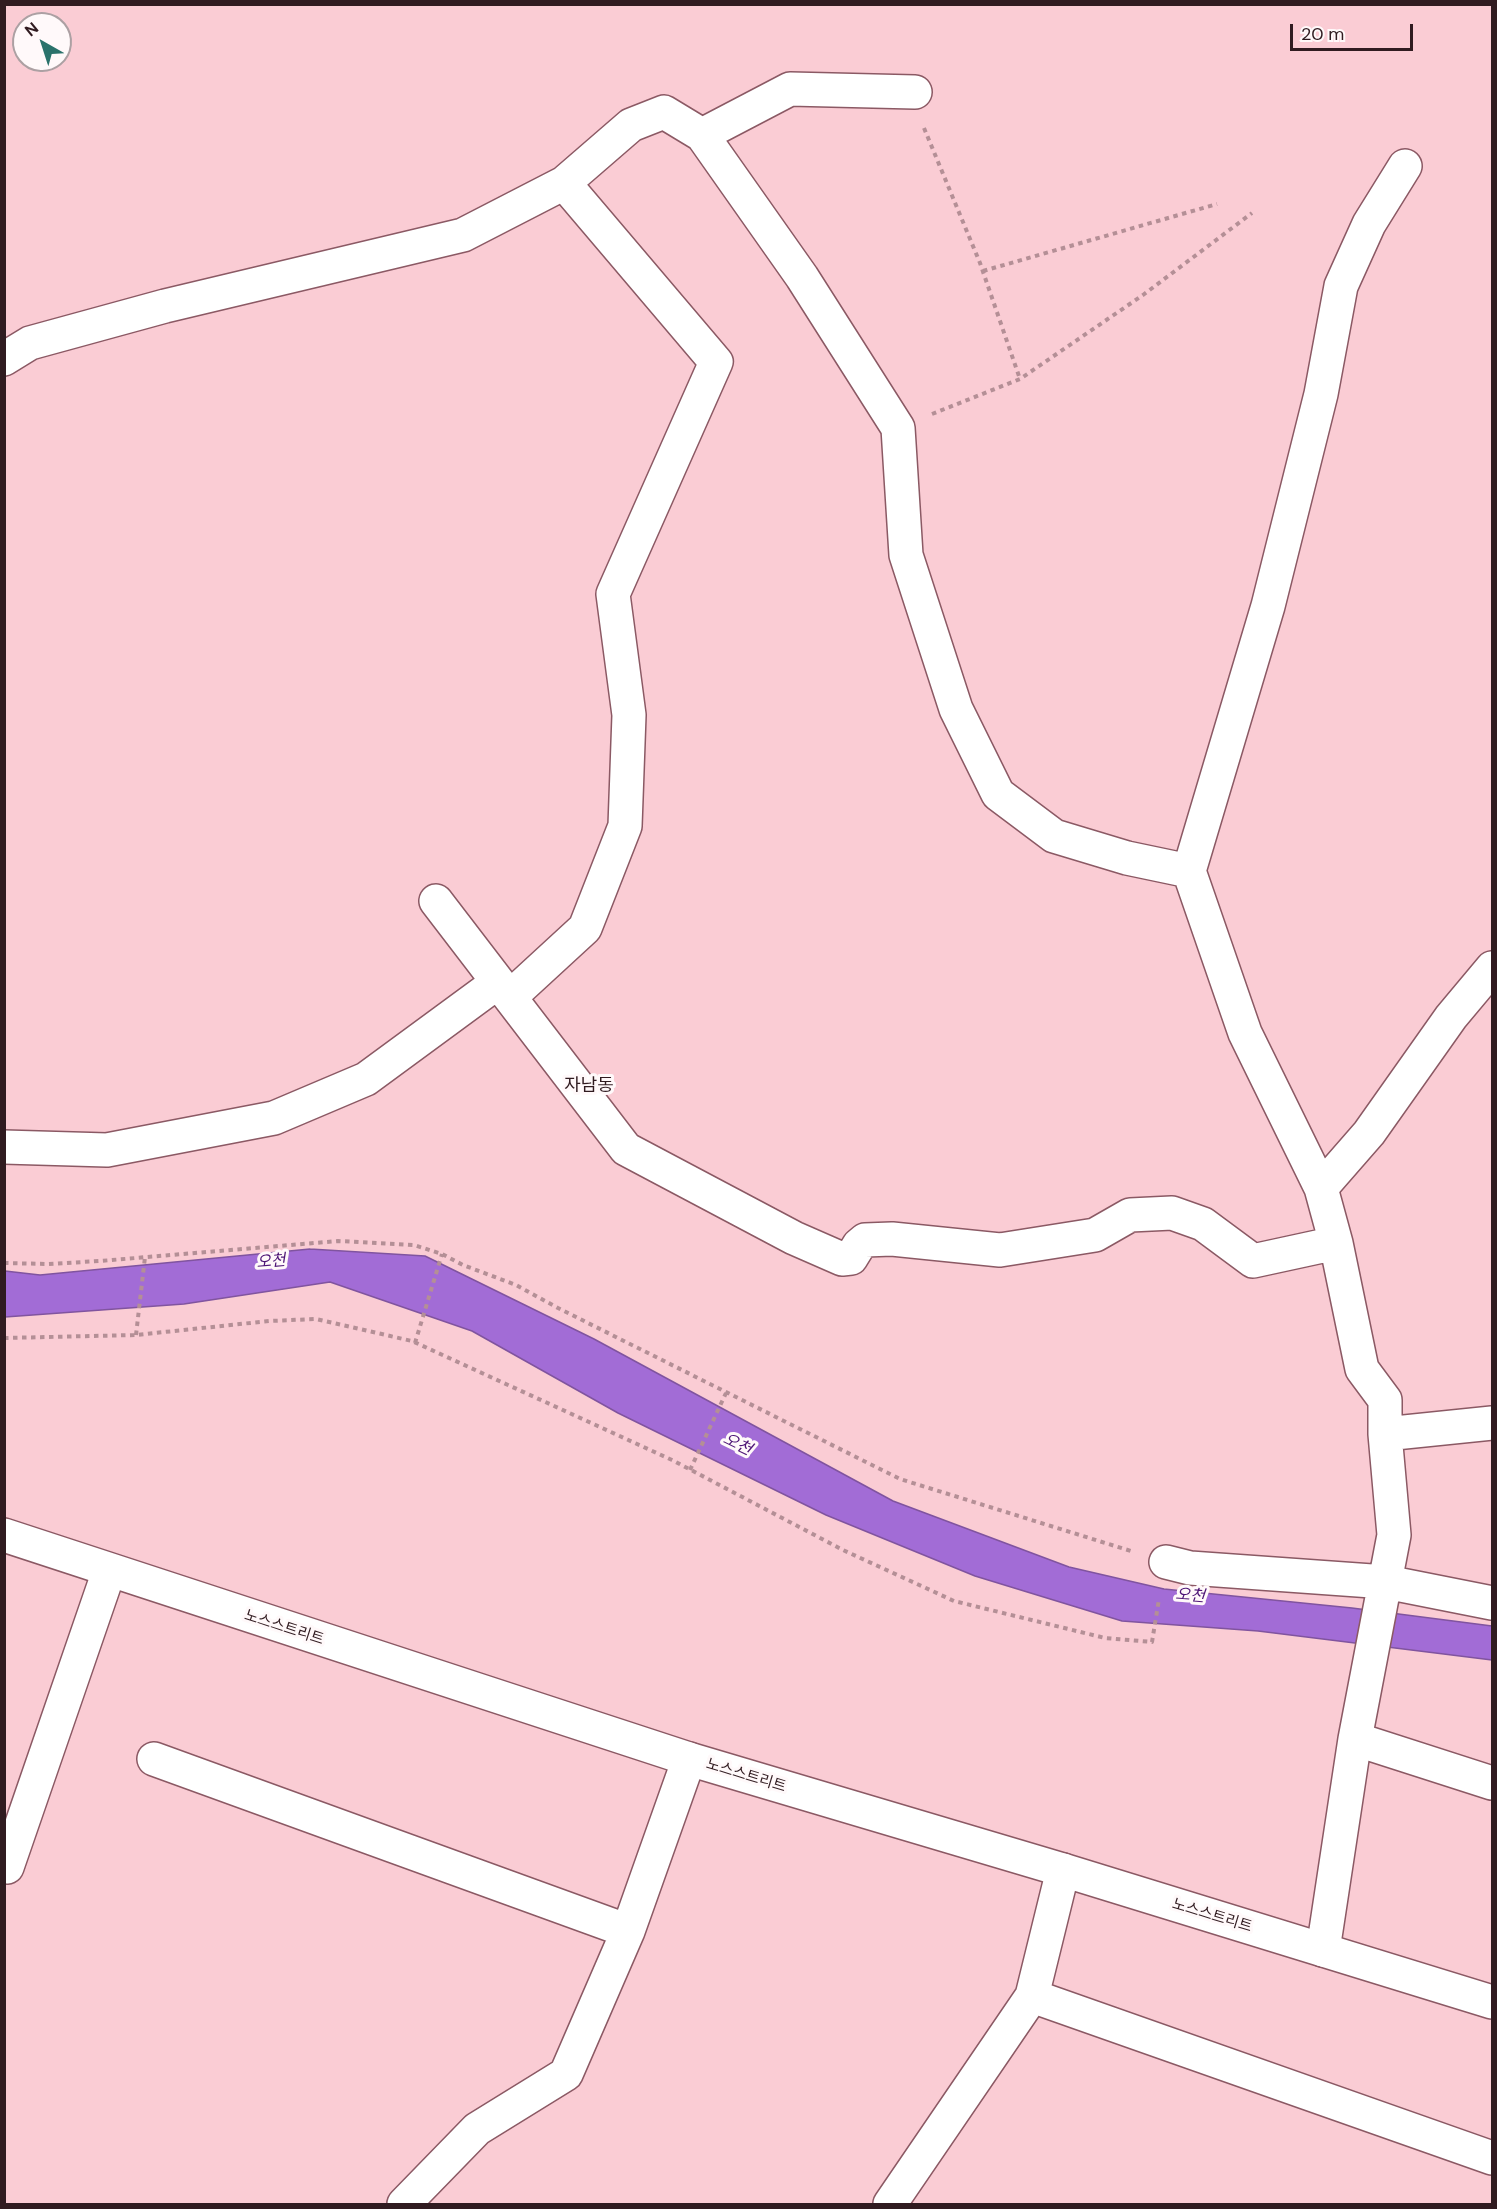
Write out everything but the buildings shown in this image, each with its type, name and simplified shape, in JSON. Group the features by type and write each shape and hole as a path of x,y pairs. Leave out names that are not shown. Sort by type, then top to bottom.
{"street":[{"path":"702,135 790,89 915,92"},
{"path":"4,359 30,343 165,306 463,235 564,183 631,125 664,112 702,135 802,277 898,428 906,555 956,709 998,794 1054,836 1127,858 1189,871"},
{"path":"1323,1950 1355,1739 1394,1535 1385,1434 1385,1400 1362,1369 1321,1188 1245,1033 1189,871 1268,606 1321,394 1341,286 1369,224 1405,166"},
{"path":"4,1147 107,1150 274,1118 366,1079 504,990 585,928 625,826 628,715 613,594 716,362 564,183"},
{"path":"436,901 626,1149 794,1238 842,1259 851,1258 865,1240 892,1239 1000,1250 1095,1235 1130,1215 1172,1213 1203,1224 1253,1261 1335,1243"},
{"path":"1321,1188 1370,1133 1451,1017 1492,968"},
{"path":"1385,1434 1492,1423"},
{"name":"노스스트리트","path":"4,1535 689,1759 1063,1870 1492,2002"},
{"path":"1166,1562 1190,1568 1386,1582 1492,1602"},
{"path":"7,1867 109,1571"},
{"path":"1355,1739 1492,1783"},
{"path":"154,1759 628,1931"},
{"path":"404,2205 477,2129 566,2074 628,1931 689,1759"},
{"path":"890,2205 1032,1996 1063,1870"},
{"path":"1032,1996 1492,2158"}],"path":[{"path":"915,92 919,116 983,271 1020,380"},
{"path":"983,271 1217,204"},
{"path":"898,428 1020,380 1143,296 1252,213"},
{"path":"4,1263 48,1264 144,1259 338,1241 414,1245 442,1254 462,1265 516,1285 900,1479 1166,1562"},
{"path":"415,1343 442,1254"},
{"path":"136,1335 144,1259"},
{"path":"4,1338 136,1335 269,1321 316,1319 415,1343 690,1470 843,1550 954,1602 1105,1638 1152,1642 1160,1595"},
{"path":"690,1470 726,1393"}],"water":[{"name":"오천","path":"310,1249 425,1256 594,1339 893,1501 1069,1567 1164,1589 1352,1608 1492,1626 1492,1660 1258,1631 1122,1621 975,1576 826,1515 618,1413 472,1331 330,1282 184,1304 5,1317 5,1271 40,1275"}],"district":[{"name":"자남동","path":"589,1086"}]}
